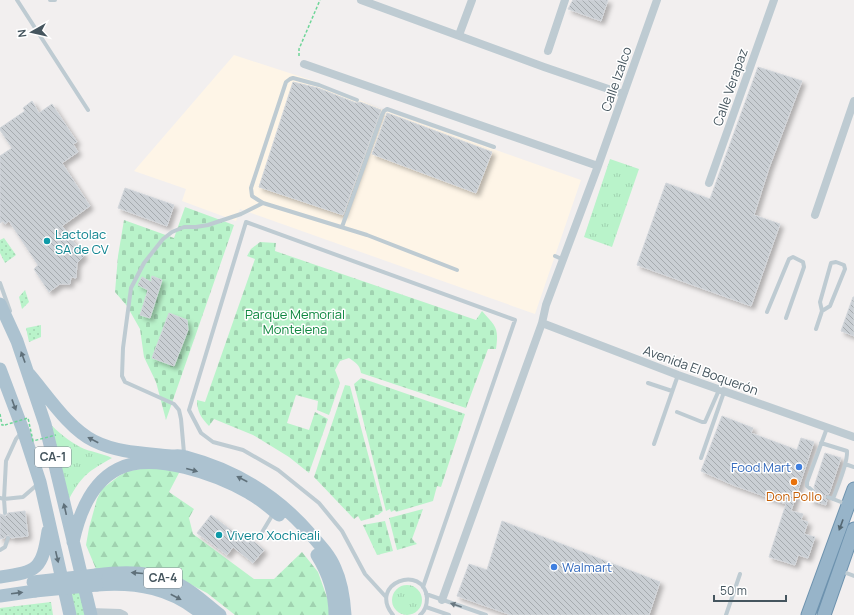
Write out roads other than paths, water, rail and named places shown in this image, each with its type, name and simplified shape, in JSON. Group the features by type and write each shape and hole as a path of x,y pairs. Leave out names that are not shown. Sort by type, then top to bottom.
{"highway":[{"path":"808,615 854,489"},
{"path":"824,615 854,529"}],"main road":[{"name":"CA-1","path":"0,304 17,341 45,424 91,614"},
{"name":"CA-1","path":"0,369 23,430 40,482 70,615"},
{"path":"29,374 71,424 81,433 93,440 129,458 184,456 243,479 268,495 293,516 315,538 329,557 335,568 341,586 340,601 335,615"},
{"path":"73,542 82,512 91,495 102,481 118,469 129,458"},
{"path":"154,458 192,469 249,493 275,512 300,534 313,550 324,566 346,615"},
{"path":"0,577 23,574 32,570 40,563 50,526"},
{"name":"CA-4","path":"97,580 121,572 137,573 162,578 180,585 220,615"},
{"path":"0,585 34,586 97,580"},
{"name":"CA-4","path":"97,580 139,585 156,589 173,595 189,604 203,615"},
{"path":"0,596 34,586"}],"street":[{"path":"361,0 378,3 459,35 623,94"},
{"path":"459,35 472,0"},
{"path":"548,51 564,0"},
{"name":"Calle Izalco","path":"442,600 542,323 546,305 564,260 657,0"},
{"name":"Calle Verapaz","path":"709,183 774,0"},
{"path":"304,64 598,166"},
{"path":"815,215 854,101"},
{"name":"Avenida El Boquerón","path":"542,323 678,375 854,438"},
{"path":"91,614 117,613 124,615"}],"lane":[{"path":"17,0 88,110"},
{"path":"50,0 55,0"},
{"path":"357,100 319,85 290,78 286,82 251,188 252,196 263,203 367,235 457,270"},
{"path":"342,227 385,110 387,109 494,147"},
{"path":"184,456 179,410 174,404 125,382 122,376 123,348 130,288 144,263 163,239 172,232 184,227 208,225 241,214 263,203"},
{"path":"386,597 365,574 342,531 319,503 278,470 243,450 213,442 201,433 189,410 246,222 515,320 423,587"},
{"path":"555,256 564,260"},
{"path":"767,312 789,259 793,257 803,262 804,267 786,318"},
{"path":"816,328 822,311 820,302 831,264 836,262 844,264 845,269 830,306 822,311"},
{"path":"0,283 10,312 17,341"},
{"path":"654,444 678,375"},
{"path":"648,383 672,391"},
{"path":"677,412 705,422 722,391"},
{"path":"701,458 722,391"},
{"path":"813,491 807,486 807,482 827,428"},
{"path":"5,513 2,498 6,461 16,439 23,430"},
{"path":"821,443 847,451 845,464 831,498 848,505"},
{"path":"845,464 854,467"},
{"path":"2,498 23,497 40,482"},
{"path":"261,534 275,512"},
{"path":"0,550 5,547 8,538"},
{"path":"840,570 854,576"},
{"path":"726,615 740,574"},
{"path":"393,615 386,604 386,597 392,585 404,579 418,582 423,587 427,600 426,607 420,615"},
{"path":"426,594 486,615"},
{"path":"426,607 449,615"}],"place":[{"name":"Lactolac SA de CV","path":"47,241"},
{"name":"Food Mart","path":"799,467"},
{"name":"Don Pollo","path":"794,482"},
{"name":"Vivero Xochicali","path":"219,535"},
{"name":"Walmart","path":"554,567"}],"park label":[{"name":"Parque Memorial Montelena","path":"295,322"}]}
